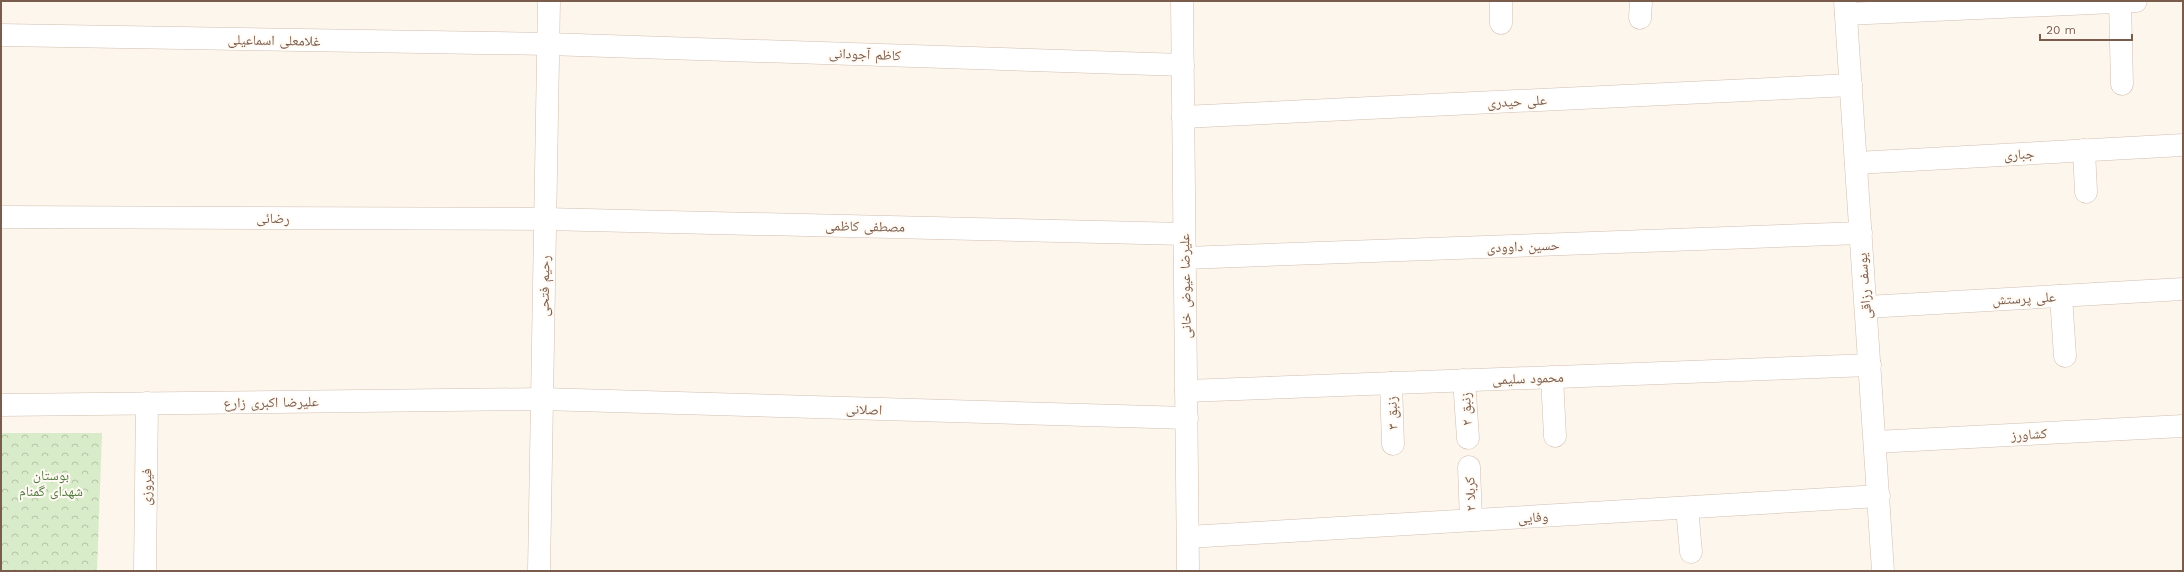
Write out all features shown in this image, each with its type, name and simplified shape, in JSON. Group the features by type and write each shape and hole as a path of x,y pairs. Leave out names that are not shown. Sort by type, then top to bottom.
{"street":[{"name":"رحیم فتحی","path":"539,571 548,1"},
{"name":"علیرضا عیوض خانی","path":"1182,1 1188,571"},
{"path":"1500,1 1501,22"},
{"path":"1846,8 2128,1 2122,84"},
{"name":"یوسف رزاقی","path":"1846,8 1884,571"},
{"name":"غلامعلی اسماعیلی","path":"1,35 548,44"},
{"name":"کاظم آجودانی","path":"548,44 1183,65"},
{"name":"علی حیدری","path":"1183,117 1851,85"},
{"name":"جباری","path":"1856,163 2183,145"},
{"path":"2084,150 2086,192"},
{"name":"رضائی","path":"1,217 545,219"},
{"name":"مصطفی کاظمی","path":"545,219 1184,234"},
{"name":"حسین داوودی","path":"1185,258 1860,233"},
{"name":"علی پرستش","path":"1866,307 2183,289"},
{"path":"2061,296 2065,356"},
{"name":"محمود سلیمی","path":"1186,391 1870,365"},
{"path":"1552,377 1555,436"},
{"name":"زنبق ۲","path":"1464,380 1468,438"},
{"name":"زنبق ۳","path":"1391,383 1393,444"},
{"name":"علیرضا اکبری زارع","path":"1,405 542,399"},
{"name":"اصلانی","path":"542,399 1186,418"},
{"name":"فیروزی","path":"145,571 147,403"},
{"name":"کشاورز","path":"1875,442 2183,426"},
{"name":"کربلا ۲","path":"1469,467 1471,520"},
{"name":"وفایی","path":"1188,537 1878,496"},
{"path":"1687,508 1690,552"}],"green space":[{"name":"بوستان شهدای گمنام","path":"1,433 102,433 97,571 1,571"}]}
